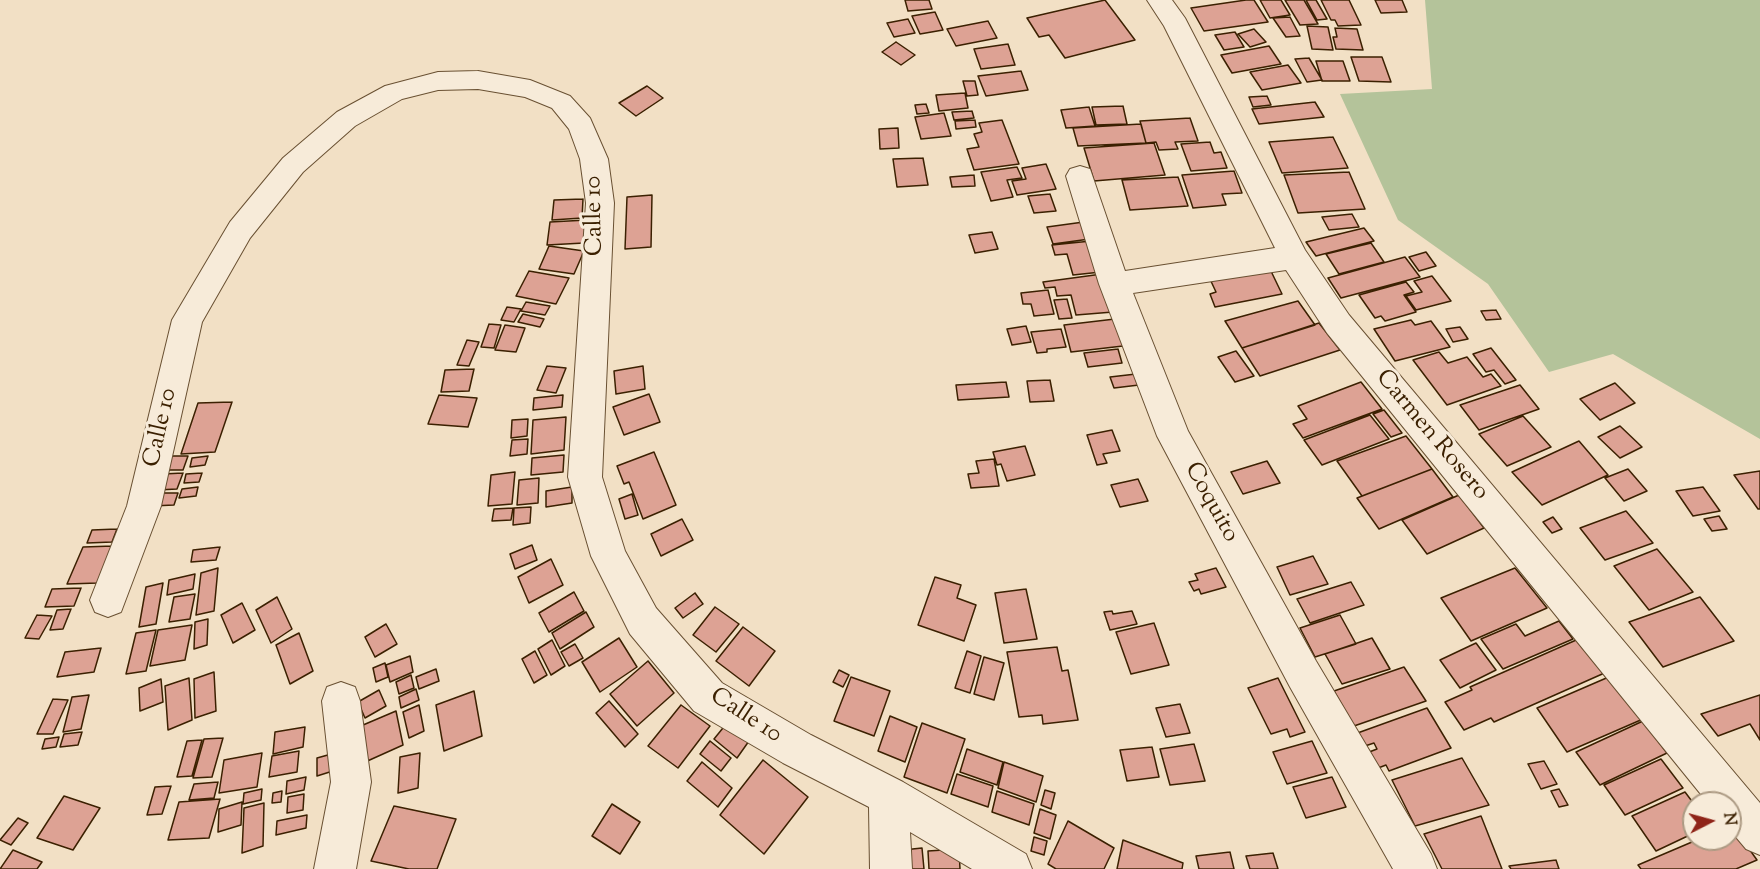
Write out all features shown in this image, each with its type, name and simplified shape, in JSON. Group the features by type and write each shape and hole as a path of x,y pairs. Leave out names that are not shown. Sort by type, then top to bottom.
{"street":[{"name":"Carmen Rosero","path":"1159,0 1176,24 1294,257 1338,324 1760,835"},
{"name":"Calle 10","path":"108,600 144,506 187,320 240,230 286,173 346,119 394,92 438,81 478,80 530,89 561,102 581,125 594,159 600,203 585,477 609,556 643,621 708,697 797,750 890,796 1011,869"},
{"name":"Coquito","path":"1080,176 1114,284 1174,436 1303,674 1416,869"},
{"path":"1114,284 1294,257"},
{"path":"335,869 351,782 341,701"},
{"path":"890,796 891,869"}],"green space":[{"path":"1425,0 1760,0 1760,439 1613,354 1549,372 1488,284 1398,220 1340,94 1432,89"}],"building":[{"path":"905,0 929,0 932,9 908,11"},
{"path":"1105,0 1135,40 1065,58 1049,35 1039,37 1027,18"},
{"path":"1254,0 1268,22 1204,31 1191,8"},
{"path":"1260,0 1281,0 1290,15 1270,18"},
{"path":"1285,0 1304,0 1318,24 1300,25"},
{"path":"1306,0 1316,0 1327,19 1317,20"},
{"path":"1321,0 1349,0 1361,25 1338,26 1335,20 1331,20"},
{"path":"1375,0 1402,0 1407,12 1381,13"},
{"path":"935,12 943,30 920,34 912,16"},
{"path":"1290,17 1300,36 1286,37 1273,18"},
{"path":"908,19 915,33 894,37 887,23"},
{"path":"988,21 997,38 956,46 947,29"},
{"path":"1307,26 1328,27 1333,50 1312,49"},
{"path":"1335,28 1357,29 1363,50 1336,49 1333,37 1337,37"},
{"path":"1254,29 1266,42 1250,47 1238,34"},
{"path":"1235,32 1244,47 1224,50 1215,35"},
{"path":"896,42 915,55 901,65 882,52"},
{"path":"1008,44 1015,65 981,69 974,49"},
{"path":"1269,46 1281,64 1232,73 1221,55"},
{"path":"1351,57 1382,57 1391,82 1359,81"},
{"path":"1309,58 1322,80 1307,82 1295,59"},
{"path":"1316,61 1343,61 1350,81 1322,81"},
{"path":"1288,65 1301,83 1262,90 1250,72"},
{"path":"1021,71 1028,90 986,96 978,76"},
{"path":"963,81 975,81 978,95 967,96"},
{"path":"647,86 663,98 636,116 619,103"},
{"path":"965,93 968,108 939,111 936,95"},
{"path":"1267,96 1271,105 1253,107 1249,97"},
{"path":"1315,102 1324,117 1259,124 1252,109"},
{"path":"926,104 929,113 917,114 915,105"},
{"path":"1123,106 1127,124 1096,125 1092,107"},
{"path":"1089,107 1095,126 1066,128 1061,110"},
{"path":"972,111 974,118 954,120 952,112"},
{"path":"944,113 951,136 921,139 915,117"},
{"path":"1190,118 1198,141 1175,142 1178,149 1159,150 1156,142 1146,143 1140,121"},
{"path":"975,120 976,127 956,129 955,121"},
{"path":"1002,120 1019,164 974,170 967,149 979,147 974,134 982,132 979,123"},
{"path":"1141,124 1146,143 1078,146 1073,128"},
{"path":"898,128 899,148 880,149 879,129"},
{"path":"1333,137 1348,168 1282,173 1269,142"},
{"path":"1210,142 1214,153 1221,152 1227,168 1191,171 1181,144"},
{"path":"1154,143 1165,175 1094,181 1084,148"},
{"path":"923,158 928,185 897,187 893,159"},
{"path":"1046,164 1056,189 1017,195 1012,181 1026,179 1022,168"},
{"path":"1017,167 1022,178 1007,180 1013,197 991,201 981,172"},
{"path":"1234,171 1242,193 1222,194 1226,205 1193,208 1182,175"},
{"path":"1349,172 1365,209 1298,213 1284,175"},
{"path":"974,175 975,186 952,187 950,177"},
{"path":"1178,177 1188,206 1130,210 1122,180"},
{"path":"1050,194 1056,211 1034,213 1028,196"},
{"path":"652,195 651,247 625,249 627,197"},
{"path":"583,199 582,218 552,220 554,200"},
{"path":"1352,214 1359,227 1329,230 1322,217"},
{"path":"587,220 584,243 547,245 550,222"},
{"path":"1091,221 1097,238 1053,244 1047,227"},
{"path":"1364,228 1374,241 1316,256 1306,242"},
{"path":"992,232 998,249 975,253 969,235"},
{"path":"1091,241 1101,272 1073,275 1067,254 1055,255 1052,245"},
{"path":"1371,243 1384,262 1339,274 1326,254"},
{"path":"549,246 584,251 574,274 539,269"},
{"path":"1426,252 1436,266 1419,271 1409,257"},
{"path":"1405,257 1420,277 1341,298 1328,278"},
{"path":"1269,267 1282,294 1215,307 1210,294 1216,292 1209,277"},
{"path":"529,271 569,278 556,304 516,296"},
{"path":"1102,274 1113,312 1076,315 1071,295 1057,296 1055,287 1045,288 1043,282"},
{"path":"1432,276 1451,301 1416,310 1406,296 1422,292 1414,281"},
{"path":"1406,282 1414,292 1404,295 1416,312 1385,321 1381,316 1375,318 1359,295"},
{"path":"1048,290 1054,314 1034,316 1031,304 1023,304 1021,293"},
{"path":"1067,299 1072,318 1059,319 1054,300"},
{"path":"1298,301 1315,325 1242,348 1225,321"},
{"path":"526,302 550,306 545,315 521,311"},
{"path":"507,307 521,309 514,322 501,320"},
{"path":"1496,310 1501,319 1486,320 1481,311"},
{"path":"523,314 544,319 540,327 518,322"},
{"path":"1115,319 1123,346 1071,352 1064,325"},
{"path":"1411,320 1415,325 1431,321 1450,347 1395,361 1374,329"},
{"path":"1319,323 1340,350 1260,376 1242,348"},
{"path":"489,324 501,325 494,348 481,347"},
{"path":"505,325 525,328 516,352 495,350"},
{"path":"1026,326 1031,342 1012,345 1007,329"},
{"path":"1460,327 1468,339 1453,342 1446,329"},
{"path":"1061,329 1066,347 1047,349 1047,352 1037,353 1031,332"},
{"path":"467,340 479,342 469,366 457,365"},
{"path":"1491,348 1516,380 1505,384 1494,370 1486,372 1473,354"},
{"path":"1118,349 1122,363 1088,367 1084,353"},
{"path":"1236,351 1254,376 1235,382 1218,357"},
{"path":"1439,352 1448,363 1467,357 1483,377 1491,374 1501,386 1447,405 1413,360"},
{"path":"547,366 566,368 556,393 537,390"},
{"path":"643,366 645,389 616,394 614,371"},
{"path":"474,369 469,391 441,392 445,370"},
{"path":"1136,374 1139,385 1114,388 1110,377"},
{"path":"1050,380 1054,401 1030,402 1027,381"},
{"path":"1006,382 1009,397 958,400 956,385"},
{"path":"1361,382 1382,409 1303,438 1293,424 1307,419 1298,406"},
{"path":"1615,383 1635,403 1600,420 1580,399"},
{"path":"1520,385 1539,409 1479,430 1460,405"},
{"path":"649,394 660,422 624,435 613,407"},
{"path":"439,395 477,398 468,427 428,424"},
{"path":"563,395 562,407 533,410 534,398"},
{"path":"232,402 215,452 181,454 198,403"},
{"path":"1384,410 1402,433 1391,437 1373,414"},
{"path":"1370,415 1389,439 1322,465 1304,440"},
{"path":"1523,416 1551,447 1507,466 1479,434"},
{"path":"566,417 564,450 531,454 533,420"},
{"path":"528,419 527,436 511,438 512,420"},
{"path":"1620,426 1642,447 1620,458 1598,437"},
{"path":"1112,430 1120,451 1103,454 1107,463 1097,465 1087,435"},
{"path":"1406,436 1432,469 1362,496 1337,461"},
{"path":"528,439 527,454 510,456 512,440"},
{"path":"1579,441 1608,475 1542,505 1512,472"},
{"path":"1025,446 1035,475 1007,481 1001,464 997,465 993,452"},
{"path":"654,452 676,505 643,519 629,482 624,484 617,466"},
{"path":"564,455 563,472 531,475 532,458"},
{"path":"171,456 188,456 183,470 165,470"},
{"path":"208,456 205,465 190,467 192,458"},
{"path":"994,459 999,486 971,488 968,474 979,473 976,461"},
{"path":"1267,461 1280,483 1243,494 1231,472"},
{"path":"1432,469 1453,497 1379,529 1357,498"},
{"path":"1628,469 1647,491 1624,501 1605,478"},
{"path":"1760,471 1760,509 1758,509 1734,475"},
{"path":"515,472 512,504 488,506 491,475"},
{"path":"183,473 177,489 157,490 163,474"},
{"path":"202,473 199,482 184,483 186,474"},
{"path":"539,478 538,503 517,505 519,480"},
{"path":"1138,479 1148,501 1120,507 1111,485"},
{"path":"198,487 196,496 179,498 182,489"},
{"path":"572,487 572,503 546,507 546,491"},
{"path":"1703,487 1720,511 1693,516 1676,491"},
{"path":"157,493 178,493 174,505 152,506"},
{"path":"632,494 638,515 625,519 619,499"},
{"path":"1459,495 1484,528 1427,554 1402,520"},
{"path":"531,507 530,523 513,525 514,508"},
{"path":"513,508 511,520 492,521 494,509"},
{"path":"1626,511 1653,543 1605,560 1580,528"},
{"path":"1719,516 1727,529 1712,531 1704,519"},
{"path":"1553,517 1562,529 1552,533 1543,522"},
{"path":"682,519 693,540 661,556 651,534"},
{"path":"117,529 112,542 87,543 92,530"},
{"path":"532,545 537,560 515,569 510,554"},
{"path":"113,546 98,583 67,584 83,547"},
{"path":"220,547 216,560 191,562 193,550"},
{"path":"1657,549 1693,592 1649,610 1614,566"},
{"path":"1313,556 1328,584 1290,595 1277,567"},
{"path":"551,559 563,585 529,603 518,577"},
{"path":"218,568 214,611 196,615 201,573"},
{"path":"1216,568 1226,587 1201,594 1199,589 1194,591 1189,582 1198,580 1195,574"},
{"path":"1515,568 1547,608 1471,641 1441,598"},
{"path":"195,574 193,589 167,595 169,580"},
{"path":"935,577 961,585 957,598 976,605 964,641 918,625"},
{"path":"1351,582 1364,605 1310,623 1297,599"},
{"path":"163,583 156,624 139,627 146,587"},
{"path":"81,588 74,606 45,607 52,589"},
{"path":"1026,589 1037,639 1004,643 995,593"},
{"path":"574,592 584,611 549,632 539,613"},
{"path":"695,593 703,604 683,618 675,608"},
{"path":"195,594 190,619 169,622 174,597"},
{"path":"277,597 292,629 271,643 256,610"},
{"path":"1700,597 1734,641 1663,667 1629,622"},
{"path":"242,603 255,630 233,643 221,615"},
{"path":"715,607 739,624 716,652 693,635"},
{"path":"71,609 63,629 50,630 57,610"},
{"path":"1112,611 1113,614 1132,611 1137,624 1110,630 1104,612"},
{"path":"586,612 594,627 560,649 552,633"},
{"path":"37,615 52,616 39,639 25,638"},
{"path":"1340,615 1356,644 1315,657 1300,628"},
{"path":"208,619 207,645 194,649 195,622"},
{"path":"1559,621 1573,639 1503,669 1481,639 1516,624 1525,636"},
{"path":"1154,623 1169,665 1131,674 1116,632"},
{"path":"386,624 397,644 375,657 365,637"},
{"path":"192,625 185,660 150,666 158,630"},
{"path":"743,627 775,651 749,686 716,661"},
{"path":"156,630 146,671 126,674 136,633"},
{"path":"299,633 313,671 290,684 276,645"},
{"path":"1583,637 1609,671 1494,722 1491,718 1464,730 1445,702 1472,690 1470,687"},
{"path":"619,638 637,667 600,692 582,662"},
{"path":"1372,638 1390,669 1342,684 1325,654"},
{"path":"552,640 565,666 551,675 538,649"},
{"path":"1476,643 1496,670 1460,688 1440,660"},
{"path":"575,644 583,658 569,666 561,652"},
{"path":"1057,647 1062,671 1068,670 1078,720 1043,724 1042,715 1019,717 1007,652"},
{"path":"101,648 94,672 57,677 65,652"},
{"path":"535,651 547,675 534,683 522,659"},
{"path":"967,651 981,656 970,693 955,688"},
{"path":"410,656 413,672 390,682 386,665"},
{"path":"984,657 1004,663 994,700 974,694"},
{"path":"648,661 674,693 637,726 610,694"},
{"path":"385,663 388,677 376,682 373,668"},
{"path":"1404,667 1426,701 1354,726 1334,691"},
{"path":"436,669 439,681 419,689 416,677"},
{"path":"839,670 849,675 843,687 833,682"},
{"path":"214,672 216,711 195,718 194,679"},
{"path":"411,675 414,688 399,694 396,682"},
{"path":"1611,676 1643,719 1567,752 1537,708"},
{"path":"851,677 890,691 874,736 834,721"},
{"path":"189,678 192,720 168,730 165,686"},
{"path":"1278,678 1305,732 1290,737 1287,729 1271,734 1248,688"},
{"path":"161,679 163,702 140,711 139,688"},
{"path":"416,689 419,700 401,708 399,697"},
{"path":"379,690 386,706 365,718 358,702"},
{"path":"474,691 482,736 444,751 436,705"},
{"path":"89,695 81,729 63,732 72,697"},
{"path":"1760,695 1760,740 1750,724 1718,736 1701,714"},
{"path":"53,699 68,700 53,734 37,734"},
{"path":"609,701 638,734 625,747 596,713"},
{"path":"1180,704 1190,733 1166,737 1156,708"},
{"path":"419,705 424,731 409,738 403,712"},
{"path":"681,705 710,726 678,768 648,746"},
{"path":"1427,708 1451,748 1389,771 1386,765 1373,770 1364,754 1377,749 1374,743 1359,748 1352,735"},
{"path":"396,711 403,745 363,763 356,728"},
{"path":"890,716 917,727 905,762 878,751"},
{"path":"1643,721 1667,753 1600,785 1576,752"},
{"path":"727,723 749,741 737,758 714,739"},
{"path":"922,723 965,739 947,793 904,777"},
{"path":"305,727 303,747 273,754 275,732"},
{"path":"82,732 78,745 60,747 64,734"},
{"path":"59,737 56,747 42,749 45,739"},
{"path":"223,738 212,777 193,778 204,739"},
{"path":"202,740 192,776 177,777 187,741"},
{"path":"710,741 731,758 721,771 700,754"},
{"path":"1312,741 1327,773 1287,784 1273,752"},
{"path":"1194,744 1205,781 1170,785 1160,749"},
{"path":"1152,747 1159,777 1127,781 1120,750"},
{"path":"967,749 1003,762 997,785 960,772"},
{"path":"299,751 297,772 269,777 272,756"},
{"path":"262,753 257,787 219,793 224,760"},
{"path":"335,753 336,770 317,776 317,758"},
{"path":"420,753 418,788 398,793 400,757"},
{"path":"1462,758 1489,805 1415,826 1392,780"},
{"path":"1661,759 1683,788 1625,815 1604,785"},
{"path":"763,760 808,797 764,854 720,815"},
{"path":"1544,761 1557,784 1541,789 1528,764"},
{"path":"702,762 732,788 718,807 687,781"},
{"path":"1004,762 1043,776 1036,802 998,788"},
{"path":"957,774 993,786 988,807 951,794"},
{"path":"306,777 304,790 286,794 287,781"},
{"path":"1332,777 1346,807 1306,818 1293,787"},
{"path":"218,782 214,798 189,800 194,784"},
{"path":"171,786 162,814 147,815 155,787"},
{"path":"262,789 261,800 243,804 244,793"},
{"path":"1559,789 1568,805 1559,807 1551,791"},
{"path":"1045,790 1055,793 1051,809 1041,805"},
{"path":"282,791 281,802 272,803 273,793"},
{"path":"997,791 1034,804 1029,825 992,812"},
{"path":"1682,793 1682,839 1656,851 1632,816"},
{"path":"304,794 303,810 287,813 288,797"},
{"path":"64,796 100,808 73,850 37,838"},
{"path":"220,799 209,838 168,840 179,802"},
{"path":"242,802 241,825 218,832 219,809"},
{"path":"264,803 263,846 242,853 244,808"},
{"path":"612,804 640,822 620,854 592,836"},
{"path":"394,806 456,819 437,869 409,869 371,861"},
{"path":"1040,809 1056,815 1050,839 1034,833"},
{"path":"307,815 306,828 276,835 277,821"},
{"path":"1481,816 1502,869 1442,869 1424,834"},
{"path":"18,818 28,823 11,845 0,840"},
{"path":"1068,821 1114,848 1104,869 1056,869 1048,864"},
{"path":"1034,837 1047,841 1044,855 1031,851"},
{"path":"1742,839 1757,860 1736,869 1641,869 1638,865 1682,846 1682,851 1742,851"},
{"path":"1123,840 1183,863 1182,869 1117,869"},
{"path":"922,848 924,869 905,869 903,850"},
{"path":"959,849 960,869 929,869 928,851"},
{"path":"13,850 42,862 37,869 0,869"},
{"path":"1230,852 1234,869 1199,869 1196,856"},
{"path":"1273,853 1278,869 1250,869 1246,856"},
{"path":"1556,860 1559,869 1511,869 1509,866"}]}
